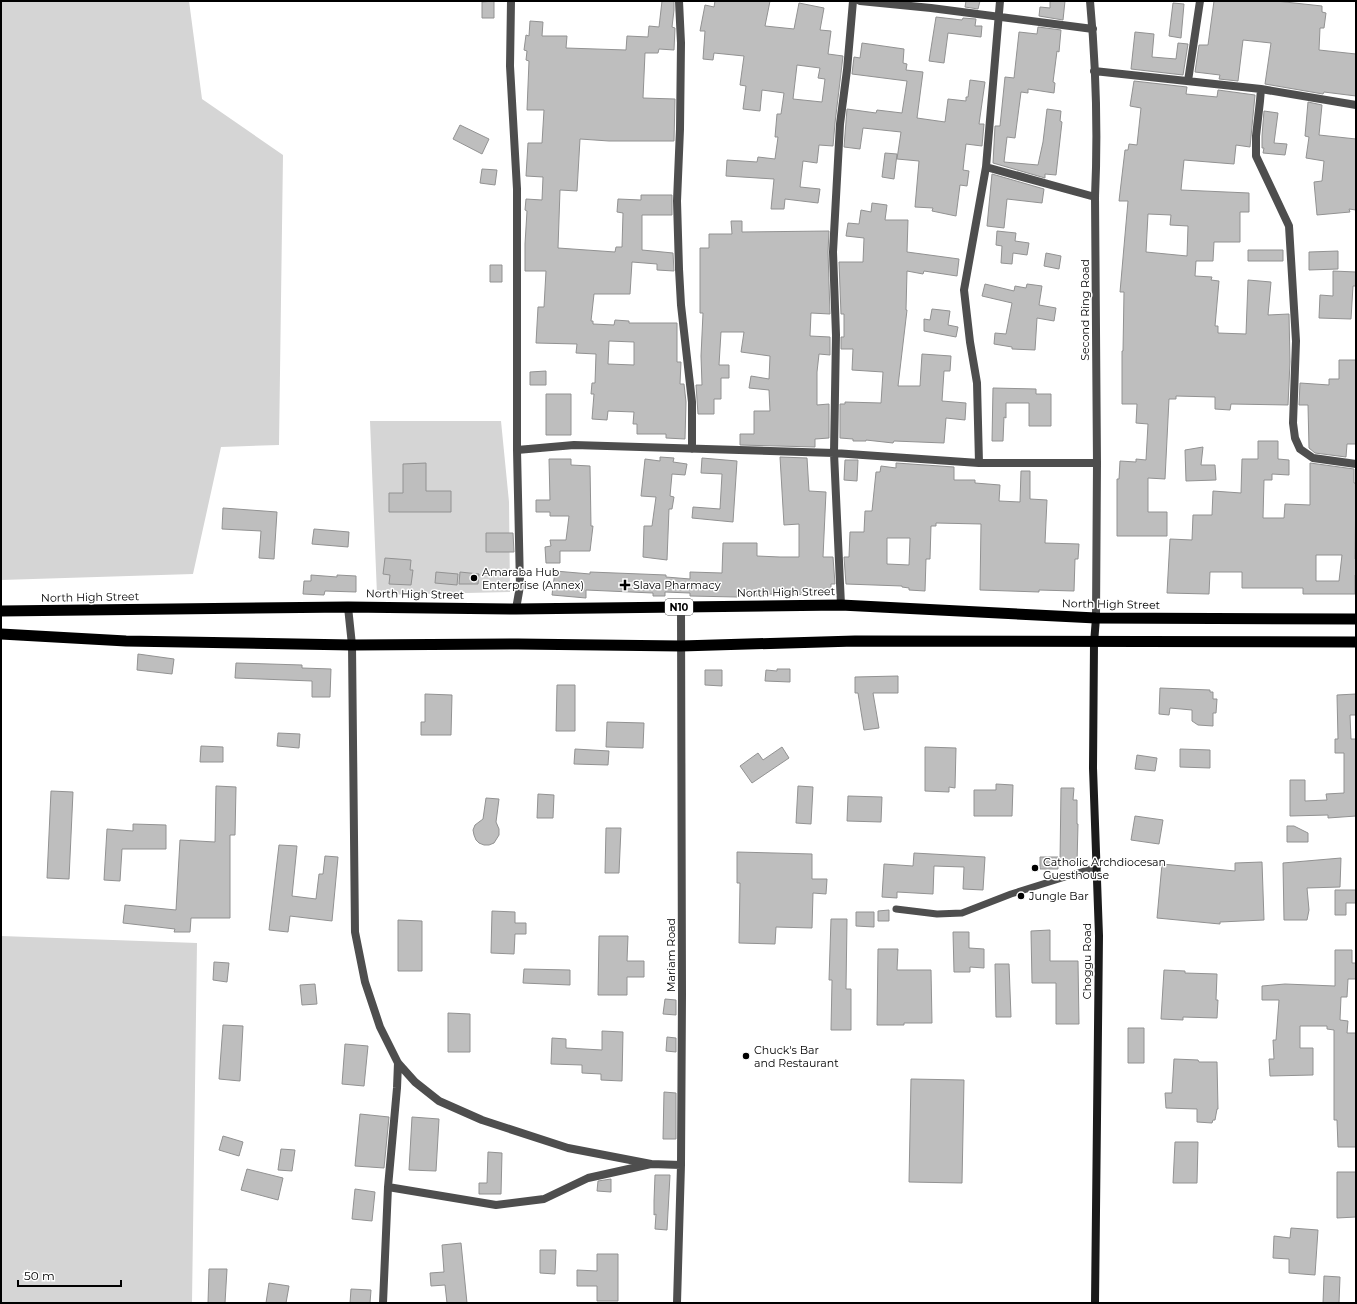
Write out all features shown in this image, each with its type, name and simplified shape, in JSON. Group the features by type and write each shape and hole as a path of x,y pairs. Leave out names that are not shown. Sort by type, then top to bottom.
{"highway":[{"name":"North High Street","path":"1,611 348,607 516,609 841,605 1096,618 1356,619"},
{"path":"1,634 126,641 352,645 518,644 681,646 855,641 1094,643 1177,641 1356,642"}],"main road":[{"name":"Choggu Road","path":"1096,618 1094,643 1093,768 1099,936 1096,1303"}],"street":[{"path":"511,1 510,66 517,189 517,450 520,586 516,609"},
{"path":"680,1 680,129 677,201 681,305 692,402 692,449"},
{"path":"841,605 834,453 836,335 833,245 840,124 847,70 853,1"},
{"path":"860,1 931,8 1093,29"},
{"path":"979,463 977,383 970,342 964,290 986,167 1000,1"},
{"name":"Second Ring Road","path":"1090,1 1093,29 1097,153 1095,197 1097,463 1096,618"},
{"path":"1188,81 1200,1"},
{"path":"1094,71 1261,89 1356,105"},
{"path":"1261,89 1256,136 1256,156 1264,176 1276,196 1289,226 1296,342 1293,423 1295,438 1300,449 1313,458 1356,464"},
{"path":"986,167 1095,197"},
{"path":"517,450 574,445 834,453 979,463 1097,463"},
{"path":"348,607 352,645 355,932 365,982 372,1004 380,1027 398,1063 414,1082 439,1101 482,1120 568,1148 651,1164 681,1165"},
{"name":"Mariam Road","path":"677,1303 681,1165 681,607"},
{"path":"383,1303 388,1187 398,1063"},
{"path":"388,1187 496,1205 544,1199 588,1178 651,1164"}],"lane":[{"path":"896,909 937,914 962,913 1011,894 1097,867"}],"shaded area":[{"path":"1,1 189,1 202,99 283,155 279,445 221,447 193,574 1,580"},
{"path":"370,421 501,421 509,502 510,592 377,595"},
{"path":"1,936 197,943 192,1303 1,1303"}],"building":[{"path":"494,1 494,18 482,18 482,2"},
{"path":"662,1 674,1 672,27 675,28 674,50 659,49 658,53 645,53 643,98 675,99 674,141 609,141 580,139 577,191 560,190 558,248 615,252 616,247 622,247 623,213 617,212 618,199 641,200 641,195 672,195 672,215 642,215 642,250 673,253 674,271 657,270 657,264 632,262 630,294 594,294 591,321 593,321 593,324 614,325 615,320 629,321 629,323 677,323 677,362 681,362 680,384 684,384 686,402 685,439 666,438 666,434 637,434 637,424 633,424 634,412 608,411 607,420 592,419 594,394 591,394 592,383 595,383 596,354 576,353 577,344 536,343 538,307 544,307 546,271 525,271 526,199 542,200 543,177 526,176 528,143 542,143 544,110 527,110 529,61 526,60 527,51 524,50 526,35 529,36 530,21 543,22 542,36 567,36 566,48 626,50 627,36 648,37 649,26 659,27","holes":["609,341 634,342 634,365 608,364"]},
{"path":"715,1 770,1 765,26 794,29 799,3 824,8 820,30 831,31 828,54 843,56 833,146 819,145 817,163 803,161 800,187 820,189 818,203 785,199 784,209 771,209 774,179 726,176 727,160 757,162 758,157 775,159 778,137 775,137 777,114 781,114 784,93 762,90 760,111 743,109 746,86 740,85 744,56 714,53 713,60 703,59 705,31 700,31 705,5 714,7","holes":["797,65 820,68 818,78 825,79 822,102 793,99"]},
{"path":"966,1 980,1 978,9 965,7"},
{"path":"1050,1 1065,1 1063,20 1039,16 1040,7 1050,8"},
{"path":"1214,1 1276,1 1322,6 1322,12 1326,13 1324,28 1320,28 1319,50 1356,54 1356,96 1324,92 1323,94 1265,84 1271,43 1243,40 1238,81 1219,79 1220,75 1195,72 1199,45 1208,45"},
{"path":"1173,3 1184,4 1181,38 1169,36"},
{"path":"936,17 962,20 963,18 976,19 975,26 982,26 981,37 948,33 944,63 929,61"},
{"path":"1038,27 1061,30 1059,52 1057,51 1053,82 1055,83 1054,93 1028,89 1028,93 1021,92 1015,138 1007,137 1004,162 1038,165 1043,142 1047,109 1061,111 1060,121 1062,122 1056,175 1045,174 1045,178 993,163 995,126 1000,126 1005,77 1014,78 1019,32 1037,34"},
{"path":"1135,32 1154,34 1152,57 1176,59 1178,43 1188,44 1183,75 1131,69"},
{"path":"862,43 904,49 903,63 907,64 906,70 923,72 917,118 945,122 948,99 966,101 966,97 968,97 970,80 985,82 979,124 984,124 982,146 966,144 963,170 969,171 967,186 960,185 956,216 932,211 933,208 915,207 919,161 897,159 901,132 863,128 860,149 844,147 847,109 876,113 877,110 902,113 907,81 852,74 854,57 860,58"},
{"path":"1134,81 1187,87 1186,94 1217,97 1218,90 1255,95 1250,147 1236,145 1234,164 1184,160 1181,190 1249,193 1249,212 1240,212 1240,242 1214,242 1213,261 1196,261 1195,276 1212,277 1211,280 1219,281 1215,326 1218,326 1218,333 1246,334 1248,280 1271,282 1268,315 1289,314 1290,362 1288,405 1231,404 1230,410 1215,409 1215,397 1176,396 1176,399 1169,399 1165,479 1148,478 1148,512 1167,512 1167,536 1117,536 1117,479 1119,479 1120,461 1136,462 1136,459 1146,460 1148,424 1136,423 1137,404 1122,404 1124,292 1120,292 1128,201 1119,201 1125,150 1128,150 1129,144 1137,145 1141,108 1130,106","holes":["1148,214 1171,215 1170,225 1188,226 1187,256 1146,252"]},
{"path":"1308,102 1322,105 1319,135 1356,139 1356,210 1349,209 1350,212 1317,215 1314,182 1322,181 1324,161 1306,158 1309,137 1305,136"},
{"path":"1264,111 1278,113 1274,143 1287,144 1285,155 1263,153 1264,148 1262,148 1262,136"},
{"path":"460,125 489,139 482,154 453,139"},
{"path":"885,153 897,154 894,179 882,177"},
{"path":"482,169 497,170 495,185 480,183"},
{"path":"992,174 1044,189 1042,203 1007,199 1004,228 987,226"},
{"path":"872,203 887,205 885,220 908,220 907,252 959,259 957,276 924,271 923,274 907,271 907,310 898,386 920,386 922,354 951,356 950,371 944,371 942,401 966,403 965,420 946,418 944,443 894,441 893,443 866,440 853,441 853,439 840,438 840,404 845,404 845,402 881,403 883,372 852,370 853,349 841,349 841,337 844,337 844,314 841,314 839,262 863,262 864,238 846,236 848,223 859,224 861,210 871,212"},
{"path":"731,221 742,221 742,232 829,231 828,252 830,314 811,313 810,336 830,337 830,355 819,354 817,372 817,405 829,404 829,438 815,439 815,447 740,445 740,434 754,434 754,411 770,411 769,390 749,388 751,376 769,379 770,356 741,352 744,332 721,332 719,365 729,365 729,378 721,378 721,399 714,399 714,414 698,414 696,385 702,385 701,356 703,313 700,313 700,248 709,248 709,234 732,234"},
{"path":"997,231 1016,233 1015,241 1029,243 1027,255 1013,253 1012,264 1001,263 1002,246 996,245"},
{"path":"1248,250 1283,250 1283,261 1248,261"},
{"path":"1338,251 1338,269 1309,270 1309,252"},
{"path":"1046,253 1061,256 1059,269 1044,266"},
{"path":"490,265 502,265 502,282 490,282"},
{"path":"1333,271 1356,272 1356,286 1353,286 1351,319 1319,318 1320,295 1333,296"},
{"path":"985,284 1014,291 1015,286 1026,288 1027,284 1042,286 1039,305 1056,308 1054,321 1037,318 1035,350 1012,349 1012,347 994,344 995,333 1006,334 1012,303 982,296"},
{"path":"932,309 950,311 948,325 958,327 956,337 924,331 924,319 930,320"},
{"path":"1339,360 1356,360 1356,444 1347,444 1346,457 1315,453 1309,448 1308,405 1299,405 1300,383 1329,385 1329,379 1339,379"},
{"path":"546,371 546,385 530,385 530,372"},
{"path":"993,388 1036,389 1036,394 1051,394 1051,426 1029,426 1029,403 1006,403 1003,441 992,441"},
{"path":"546,394 571,394 571,435 546,435"},
{"path":"1258,441 1278,441 1278,459 1289,460 1289,475 1272,474 1272,480 1264,480 1263,518 1284,518 1285,504 1310,505 1310,463 1354,469 1354,483 1356,483 1355,594 1303,594 1303,588 1242,588 1242,572 1210,572 1209,594 1167,593 1170,539 1192,540 1193,515 1212,515 1213,491 1241,493 1242,459 1258,459","holes":["1316,555 1342,555 1339,581 1316,581"]},
{"path":"1203,447 1201,465 1215,465 1216,480 1186,481 1185,450"},
{"path":"660,457 674,458 673,462 687,464 685,475 672,474 670,496 674,497 672,509 669,509 667,560 643,557 644,526 652,526 656,497 641,496 645,459 660,461"},
{"path":"780,457 807,458 809,491 826,492 823,557 833,557 835,584 831,584 831,595 763,594 763,596 737,595 737,597 690,596 690,593 665,592 665,596 653,596 653,593 586,590 586,598 552,595 555,571 590,574 590,572 666,575 666,577 690,579 690,572 722,573 723,543 757,543 757,556 799,557 799,524 784,525"},
{"path":"702,458 737,461 733,522 692,518 693,507 720,509 722,474 701,473"},
{"path":"549,459 571,459 571,465 590,466 591,526 593,526 590,551 560,551 560,563 546,563 545,547 551,546 550,540 566,540 569,516 550,516 550,512 536,512 536,500 550,500"},
{"path":"845,460 858,460 857,481 844,480"},
{"path":"426,463 426,491 451,491 451,512 389,512 389,493 403,493 403,464"},
{"path":"896,463 954,467 954,480 975,480 975,483 1000,485 999,501 1020,502 1021,471 1030,471 1030,499 1047,500 1045,543 1079,544 1078,559 1075,559 1074,591 1039,590 1039,592 980,590 981,524 936,523 936,526 931,526 930,559 926,559 925,591 909,590 909,588 902,586 846,584 844,557 849,557 850,532 864,532 865,511 872,511 876,472 880,472 881,466 896,468","holes":["887,538 910,538 909,565 887,564"]},
{"path":"223,508 277,512 274,559 259,558 261,531 222,529"},
{"path":"314,529 349,532 348,547 312,544"},
{"path":"486,533 513,533 514,552 486,552"},
{"path":"385,558 411,560 410,570 413,570 411,585 389,584 390,575 383,574"},
{"path":"436,572 458,574 457,585 435,583"},
{"path":"460,572 479,574 478,584 459,584"},
{"path":"311,575 337,577 337,575 356,576 356,592 325,591 324,595 303,594 304,581 311,581"},
{"path":"138,654 174,659 172,674 137,670"},
{"path":"236,663 302,665 302,668 331,669 330,697 312,697 312,681 235,678"},
{"path":"777,669 790,669 790,682 765,681 766,670 777,671"},
{"path":"705,670 722,670 722,686 705,685"},
{"path":"898,676 898,693 873,693 879,728 864,730 858,693 855,693 855,677"},
{"path":"557,685 575,685 575,731 556,731"},
{"path":"1160,688 1210,690 1210,692 1213,692 1213,699 1217,699 1216,713 1213,713 1213,726 1198,725 1192,721 1192,710 1170,708 1169,715 1159,714"},
{"path":"425,694 452,695 451,735 421,735 421,722 425,722"},
{"path":"1356,694 1356,715 1350,715 1351,739 1356,739 1356,816 1328,818 1328,815 1290,816 1290,780 1305,780 1305,801 1327,800 1326,794 1344,793 1344,753 1335,753 1335,739 1338,739 1337,695"},
{"path":"607,722 644,723 643,748 606,747"},
{"path":"278,733 300,734 299,748 277,746"},
{"path":"201,746 223,747 223,762 200,762"},
{"path":"782,747 789,758 752,783 740,766 758,753 763,760"},
{"path":"925,747 956,748 955,788 949,787 949,792 925,791"},
{"path":"575,749 609,751 608,765 574,764"},
{"path":"1180,749 1210,750 1210,768 1180,767"},
{"path":"1137,755 1157,758 1155,771 1135,769"},
{"path":"996,784 1013,785 1012,816 974,816 974,790 996,790"},
{"path":"216,786 236,787 235,835 230,835 230,918 191,918 190,932 174,932 175,929 123,923 125,905 176,910 180,840 215,842"},
{"path":"798,786 813,787 811,824 796,823"},
{"path":"1061,788 1074,788 1073,800 1077,800 1077,863 1060,862"},
{"path":"51,791 73,792 69,879 47,878"},
{"path":"538,794 554,795 553,818 537,818"},
{"path":"848,796 882,797 881,822 847,821"},
{"path":"486,798 499,799 496,822 499,829 499,835 494,843 489,845 479,843 476,840 473,830 475,825 483,819"},
{"path":"1135,816 1163,820 1159,844 1131,840"},
{"path":"133,824 166,825 166,849 122,849 120,881 104,880 107,829 133,831"},
{"path":"1287,826 1294,826 1308,833 1308,842 1287,842"},
{"path":"606,828 621,828 619,873 605,873"},
{"path":"279,845 297,846 292,896 316,899 319,874 323,874 325,856 338,857 332,921 290,916 288,932 269,930"},
{"path":"737,852 812,854 812,879 827,879 826,894 813,893 812,928 776,927 775,944 739,943 740,883 737,883"},
{"path":"914,853 985,857 983,890 963,889 964,867 934,866 933,894 897,892 897,898 882,897 884,864 913,866"},
{"path":"1040,857 1058,857 1058,869 1040,869"},
{"path":"1341,858 1340,887 1307,888 1309,910 1307,920 1284,920 1283,863"},
{"path":"1262,862 1264,920 1220,922 1220,924 1157,918 1162,864 1235,871 1235,863"},
{"path":"1335,890 1356,890 1356,903 1346,903 1346,915 1335,915"},
{"path":"889,910 889,921 878,921 878,911"},
{"path":"492,911 515,912 515,923 526,923 526,934 515,934 514,954 491,953"},
{"path":"856,912 874,912 874,927 856,926"},
{"path":"831,919 847,919 846,989 851,989 851,1030 831,1030 832,980 829,980"},
{"path":"398,920 422,921 422,971 398,971"},
{"path":"1050,930 1050,961 1078,961 1079,1024 1056,1024 1056,983 1032,983 1031,931"},
{"path":"953,932 969,932 969,948 984,949 984,968 970,967 970,972 954,972"},
{"path":"599,936 628,936 627,961 644,961 644,977 627,977 627,995 598,995"},
{"path":"878,949 898,949 897,970 931,970 932,1023 877,1025"},
{"path":"1335,950 1352,950 1352,963 1356,963 1356,979 1348,979 1347,997 1341,997 1340,1020 1348,1021 1347,1033 1356,1033 1356,1147 1338,1147 1337,1120 1334,1120 1334,1030 1327,1029 1327,1026 1300,1026 1300,1048 1313,1048 1313,1075 1270,1076 1269,1059 1274,1059 1273,1040 1276,1040 1279,1000 1262,1000 1262,986 1285,984 1335,986"},
{"path":"214,962 229,963 227,982 213,980"},
{"path":"995,964 1009,964 1011,1017 996,1017"},
{"path":"524,969 570,970 570,985 523,983"},
{"path":"1164,970 1185,971 1185,973 1217,974 1217,1018 1183,1017 1183,1020 1161,1019"},
{"path":"315,984 317,1004 302,1005 300,985"},
{"path":"665,999 676,1000 676,1015 663,1014"},
{"path":"448,1013 470,1014 470,1052 448,1052"},
{"path":"223,1025 243,1026 240,1081 219,1079"},
{"path":"1128,1028 1144,1028 1144,1063 1128,1063"},
{"path":"602,1031 623,1032 622,1081 601,1080 601,1074 582,1073 582,1065 551,1064 552,1038 566,1039 566,1048 602,1050"},
{"path":"667,1037 676,1038 676,1052 666,1051"},
{"path":"345,1044 368,1046 364,1086 342,1084"},
{"path":"1174,1059 1198,1060 1199,1062 1217,1062 1218,1109 1215,1120 1213,1120 1212,1123 1197,1122 1197,1109 1166,1108 1165,1093 1172,1093"},
{"path":"911,1079 964,1080 962,1183 909,1182"},
{"path":"664,1092 676,1093 676,1139 663,1139"},
{"path":"360,1114 389,1117 384,1168 355,1166"},
{"path":"412,1117 439,1119 436,1171 409,1170"},
{"path":"223,1136 243,1142 239,1156 219,1150"},
{"path":"1175,1142 1198,1142 1197,1183 1173,1183"},
{"path":"281,1149 295,1150 292,1171 278,1170"},
{"path":"488,1152 502,1153 501,1194 479,1194 479,1183 487,1183"},
{"path":"247,1169 283,1178 278,1200 241,1190"},
{"path":"1337,1172 1356,1172 1356,1217 1337,1218"},
{"path":"655,1175 670,1175 667,1230 655,1229"},
{"path":"611,1179 611,1192 597,1191 598,1181"},
{"path":"355,1189 375,1192 372,1221 352,1219"},
{"path":"1291,1228 1318,1230 1315,1275 1289,1273 1289,1259 1273,1258 1274,1236 1290,1238"},
{"path":"461,1243 467,1303 447,1303 445,1285 431,1286 430,1273 444,1272 442,1245"},
{"path":"540,1250 556,1250 555,1274 540,1273"},
{"path":"597,1254 618,1254 618,1301 597,1301 597,1286 577,1286 577,1270 597,1271"},
{"path":"209,1269 227,1269 225,1303 208,1303"},
{"path":"1324,1276 1340,1277 1339,1303 1323,1303"},
{"path":"269,1283 289,1286 286,1303 266,1303"},
{"path":"351,1289 371,1290 370,1303 350,1303"}],"place":[{"name":"Amaraba Hub Enterprise (Annex)","path":"474,578"},
{"name":"Slava Pharmacy","path":"625,585"},
{"name":"Catholic Archdiocesan Guesthouse","path":"1035,868"},
{"name":"Jungle Bar","path":"1021,896"},
{"name":"Chuck's Bar and Restaurant","path":"746,1056"}]}
